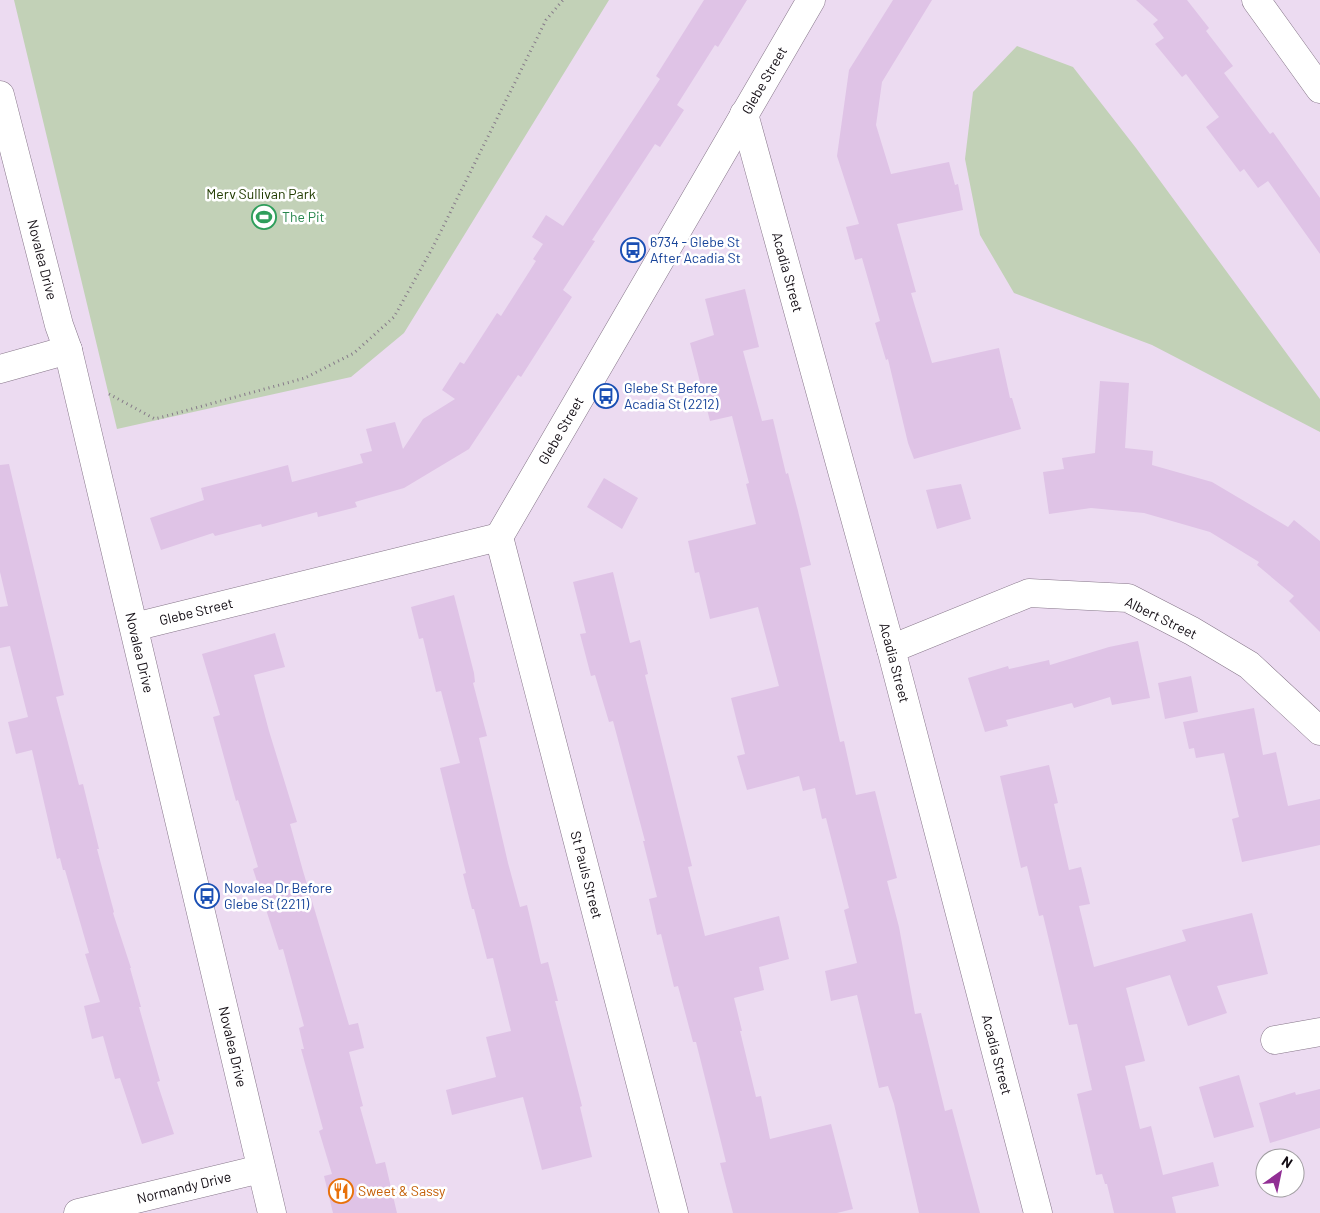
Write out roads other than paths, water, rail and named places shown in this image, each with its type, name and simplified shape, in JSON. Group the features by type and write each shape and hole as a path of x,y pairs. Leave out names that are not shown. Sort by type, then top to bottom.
{"street":[{"name":"Glebe Street","path":"134,627 499,537 811,0"},
{"path":"1265,5 1320,90"},
{"name":"Novalea Drive","path":"0,95 59,325 68,350 272,1213"},
{"name":"Acadia Street","path":"744,114 891,649 1038,1213"},
{"path":"0,369 68,350"},
{"name":"St Pauls Street","path":"499,537 674,1213"},
{"name":"Albert Street","path":"891,649 1029,593 1128,598 1249,665 1320,731"},
{"path":"1274,1040 1320,1032"},
{"name":"Normandy Drive","path":"78,1213 261,1169"}],"place":[{"name":"The Pit","path":"264,217"},
{"name":"6734 - Glebe St After Acadia St","path":"633,250"},
{"name":"Glebe St Before Acadia St (2212)","path":"606,396"},
{"name":"Novalea Dr Before Glebe St (2211)","path":"207,896"},
{"name":"Sweet & Sassy","path":"341,1191"}],"park label":[{"name":"Merv Sullivan Park","path":"261,194"}]}
